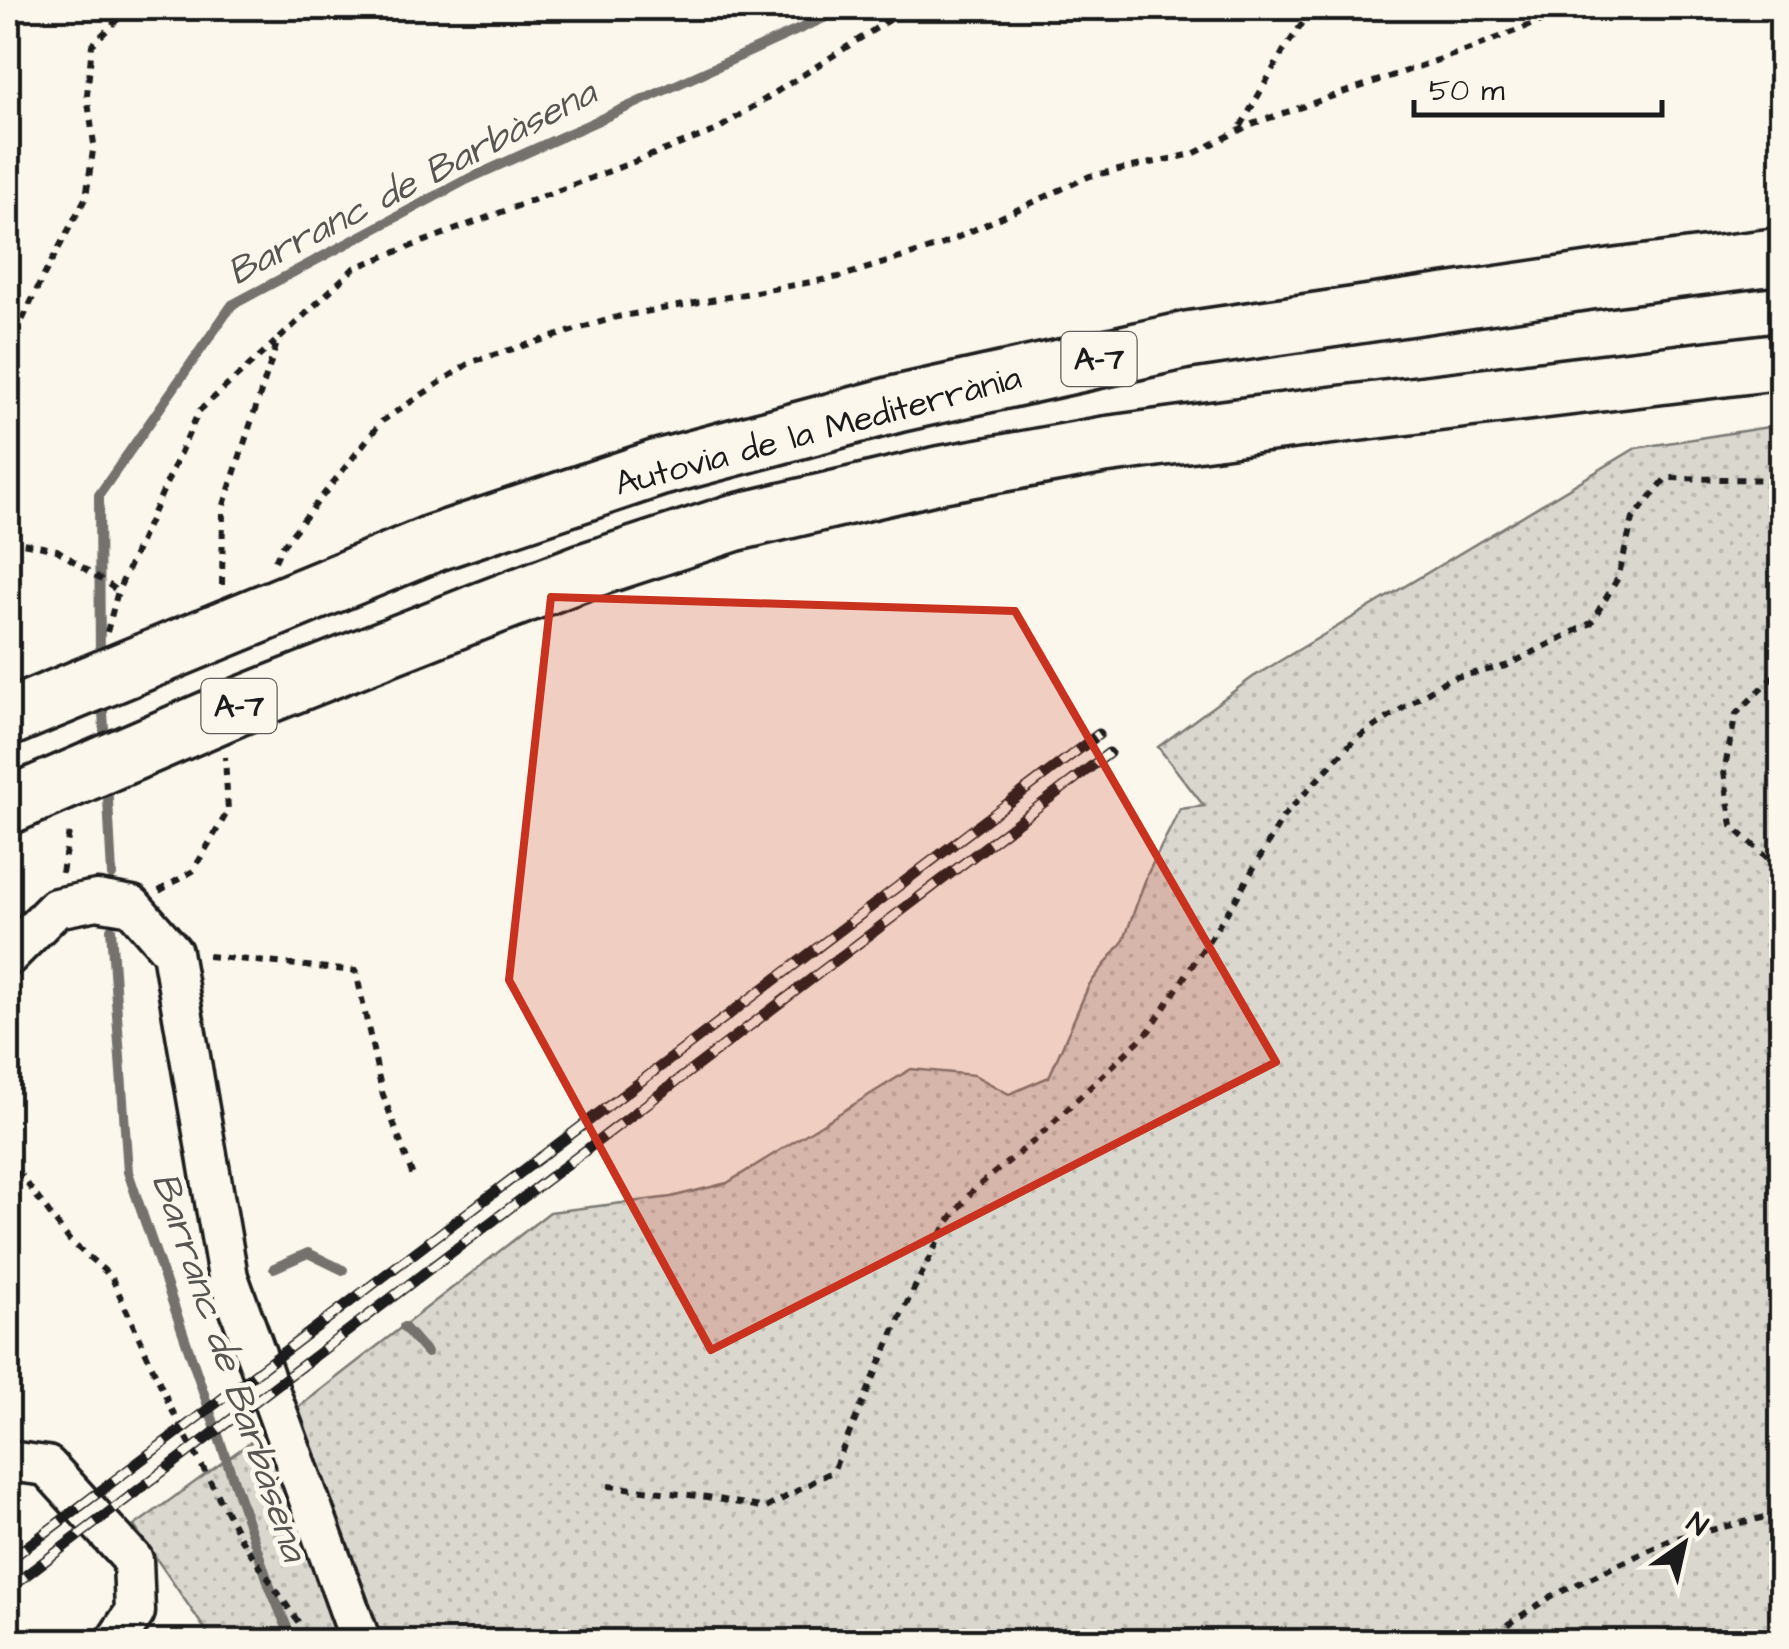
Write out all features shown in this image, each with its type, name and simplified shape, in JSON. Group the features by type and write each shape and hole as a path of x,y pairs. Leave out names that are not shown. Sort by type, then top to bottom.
{"highway":[{"name":"Autovia de la Mediterrània","path":"8,718 434,543 658,468 897,404 1187,340 1782,256"},
{"name":"Autovia de la Mediterrània","path":"8,806 247,702 582,572 732,523 938,475 1104,445 1782,361"}],"street":[{"path":"8,956 56,908 97,900 132,906 172,952 228,1277 360,1642"},
{"path":"8,1461 47,1466 133,1560 134,1612 114,1642"}],"path":[{"path":"8,363 12,342 40,282 86,196 94,144 87,95 92,45 126,12 176,8"},
{"path":"105,641 118,591 198,411 354,268 716,132 908,8"},
{"path":"1240,130 1284,50 1313,8"},
{"path":"274,565 281,548 382,421 471,362 617,317 839,277 940,246 1090,176 1193,154 1240,130 1551,18 1564,8"},
{"path":"222,587 222,508 278,340"},
{"path":"608,1486 766,1508 833,1471 901,1315 946,1225 974,1190 1034,1141 1149,1031 1236,898 1283,816 1354,740 1448,679 1506,666 1591,624 1618,578 1633,519 1666,478 1782,480"},
{"path":"8,540 57,550 118,591"},
{"path":"1782,662 1772,678 1736,714 1724,771 1732,826 1782,870"},
{"path":"132,906 193,871 228,811 224,740"},
{"path":"56,908 73,812"},
{"path":"172,952 356,971 382,1092 414,1178"},
{"path":"8,1158 70,1241 111,1276 172,1410 241,1540 312,1642"},
{"path":"1480,1642 1552,1596 1674,1539 1782,1513"}],"highlighted area":[{"path":"551,597 1015,611 1276,1062 711,1350 509,980"}],"shaded area":[{"path":"1781,425 1781,1641 213,1641 134,1526 291,1413 550,1212 671,1197 727,1183 911,1069 974,1075 1009,1094 1049,1077 1089,985 1124,940 1147,875 1180,809 1204,806 1158,747 1253,677 1636,448"}],"waterway":[{"name":"Barranc de Barbàsena","path":"100,660 99,495 232,305 464,181 846,8"},
{"name":"Barranc de Barbàsena","path":"102,697 105,744"},
{"name":"Barranc de Barbàsena","path":"107,781 112,875"},
{"name":"Barranc de Barbàsena","path":"111,929 128,1172 270,1587 293,1642"},
{"path":"274,1268 308,1253 343,1270"},
{"path":"404,1327 427,1353"}],"railway":[{"path":"8,1561 1099,734"},
{"path":"8,1589 1109,753"}]}
